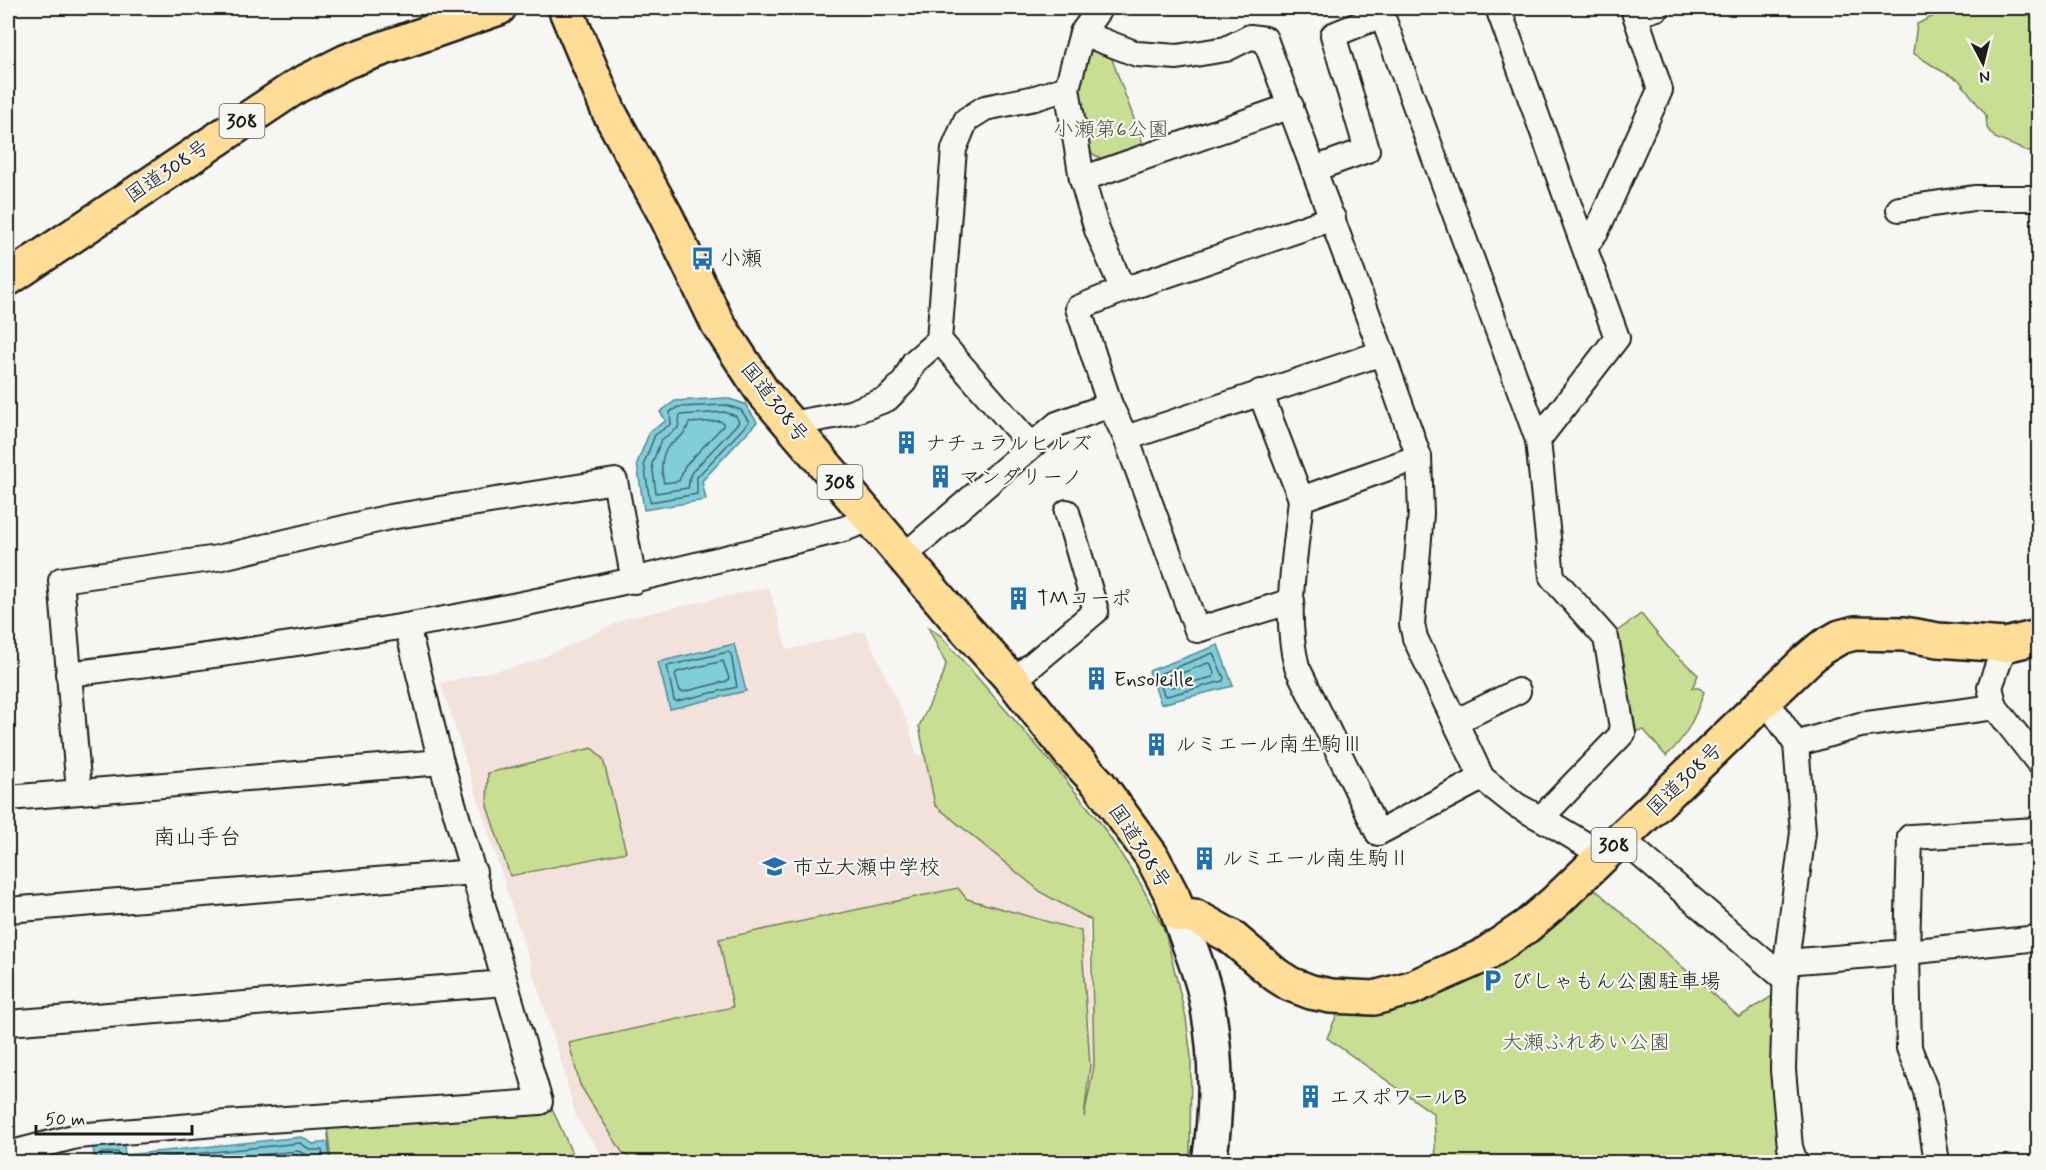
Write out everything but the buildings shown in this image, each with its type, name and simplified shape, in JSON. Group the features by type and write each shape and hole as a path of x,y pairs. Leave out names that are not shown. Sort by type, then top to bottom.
{"highway":[{"name":"国道308号","path":"8,279 297,86 347,61 499,8"},
{"name":"国道308号","path":"565,8 609,112 666,216 718,324 762,391 1012,681 1070,753 1099,784 1151,855 1173,897 1179,915 1194,916 1230,936 1290,984 1331,996 1374,998 1411,988 1438,977 1499,946 1555,902 1766,699 1821,648 1840,637 1855,633 1904,634 1938,640 2005,645 2038,637"}],"street":[{"path":"1100,8 1082,33 1067,88 1082,179 1097,230 1123,290"},
{"path":"1498,8 1617,338 1538,440"},
{"path":"1585,247 1598,230 1660,90 1642,10"},
{"path":"1314,169 1367,150 1333,36 1382,15 1538,440 1552,577 1606,638 1623,733 1541,818"},
{"path":"1082,33 1137,54 1177,57 1226,49 1250,37 1265,39 1333,218 1419,457 1421,513 1412,624 1414,638 1482,778 1515,806 1612,847 1786,971 1907,952 2038,938"},
{"path":"790,424 850,413 887,399 904,382 914,362 939,340 954,149 966,120 985,108 1035,98 1067,88"},
{"path":"1082,179 1291,106"},
{"path":"1899,209 1974,198 2038,198"},
{"path":"1292,601 1197,630 1126,438 1110,405 1078,308 1123,290 1333,218"},
{"path":"939,340 1031,445"},
{"path":"1126,438 1382,353"},
{"path":"1260,392 1301,500 1292,601 1292,648 1297,666 1378,833 1482,778"},
{"path":"904,556 1057,424 1110,405"},
{"path":"1301,500 1419,457"},
{"path":"79,790 61,580 218,558 390,516 615,480 634,581"},
{"path":"1012,681 1096,611 1067,512"},
{"path":"68,674 260,650 407,626 634,581 844,529 870,519"},
{"path":"8,1154 77,1136 226,1123 540,1102 441,762 407,626"},
{"path":"2005,645 1990,687 1995,707 2038,762"},
{"path":"1455,722 1518,691"},
{"path":"1766,699 1796,744 1803,832 1786,971 1783,1070 1790,1147 1795,1162"},
{"path":"1796,744 1860,725 1995,707"},
{"path":"8,798 79,790 441,762"},
{"path":"1937,1162 1926,1090 1909,1048 1907,952 1910,837 2038,830"},
{"path":"8,910 474,872"},
{"path":"1179,915 1205,992 1214,1048 1215,1097 1209,1162"},
{"path":"8,1023 506,983"}],"shaded area":[{"name":"市立大瀬中学校","path":"769,587 787,650 865,631 910,729 916,756 994,745 1088,917 1094,1066 1085,1132 1074,1162 606,1162 576,1117 562,1064 441,683 531,663 627,618"}],"green space":[{"path":"1950,8 2038,8 2038,158 2034,154 1995,138 1987,128 1986,115 1959,80 1913,53 1917,24"},
{"name":"小瀬第6公園","path":"1095,45 1109,51 1144,146 1105,161 1091,153 1076,84 1083,50"},
{"path":"1641,614 1668,647 1698,675 1692,688 1699,688 1704,692 1689,727 1666,756 1644,730 1635,731 1616,632"},
{"path":"928,627 941,636 1051,762 1099,821 1140,883 1165,931 1186,1018 1191,1057 1188,1162 635,1162 622,1152 580,1085 569,1043 733,1007 719,939 958,888 967,899 1081,931 1090,1065 1084,1117 1094,1066 1091,920 1042,893 935,805 919,726 943,676 946,664"},
{"path":"592,748 603,759 626,852 510,876 487,806 488,773"},
{"name":"大瀬ふれあい公園","path":"1588,883 1739,1017 1777,993 1784,1162 1436,1162 1434,1114 1327,1038 1339,1010 1370,1009"},
{"path":"551,1106 575,1160 570,1162 331,1162 327,1125"}],"water":[{"path":"726,398 745,404 757,422 702,481 706,500 644,510 637,463 650,431 666,421 660,412 675,401"},
{"path":"734,644 746,691 670,709 658,662"},
{"path":"1218,645 1233,686 1161,704 1149,671"},
{"path":"302,1137 313,1144 328,1142 330,1162 95,1162 93,1147 124,1144 125,1155"}],"place":[{"name":"小瀬","path":"702,258"},
{"name":"ナチュラルヒルズ","path":"907,443"},
{"name":"マンダリーノ","path":"941,477"},
{"name":"TMコーポ","path":"1019,598"},
{"name":"Ensoleille","path":"1096,679"},
{"name":"ルミエール南生駒Ⅲ","path":"1157,744"},
{"name":"ルミエール南生駒Ⅱ","path":"1204,858"},
{"name":"市立大瀬中学校","path":"775,867"},
{"name":"びしゃもん公園駐車場","path":"1493,981"},
{"name":"エスポワールB","path":"1311,1097"}],"district":[{"name":"南山手台","path":"197,836"}]}
